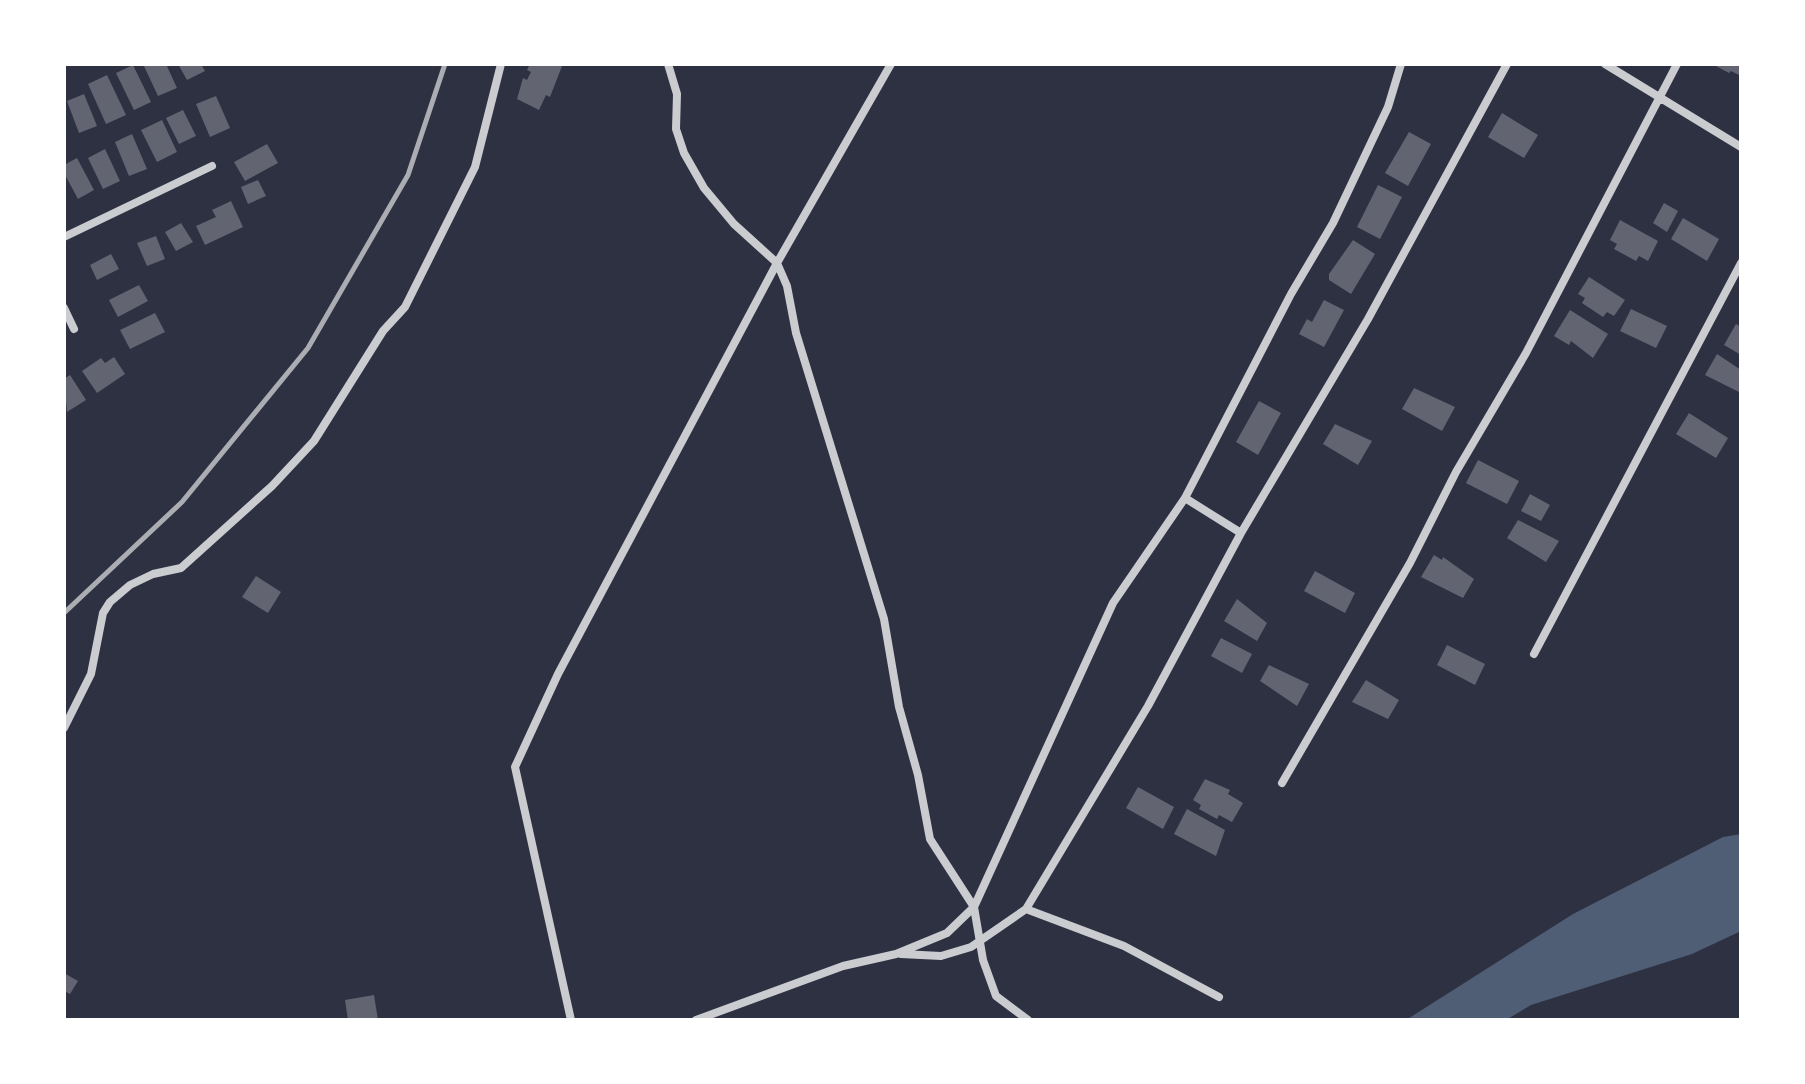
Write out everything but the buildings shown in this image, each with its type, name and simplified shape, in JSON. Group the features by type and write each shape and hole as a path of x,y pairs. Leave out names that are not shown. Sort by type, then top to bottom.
{"street":[{"path":"64,728 91,674 103,613 110,602 130,585 153,574 181,568 272,486 314,441 383,331 405,307 475,167 501,64"},
{"path":"668,64 677,94 676,129 684,153 704,188 734,224 777,263 884,619 899,707 918,775 930,839 974,907 996,996 1030,1019"},
{"path":"571,1020 515,767 558,674 777,263 891,64"},
{"path":"696,1020 843,966 896,954 947,933 974,907 1113,603 1185,498 1291,294 1333,223 1388,107 1401,64"},
{"path":"896,954 941,956 981,943 1026,909 1148,706 1241,533 1368,319 1507,64"},
{"path":"1605,64 1741,147"},
{"path":"1282,783 1410,563 1456,472 1526,353 1677,64"},
{"path":"64,237 212,166"},
{"path":"1534,654 1741,263"},
{"path":"64,308 74,329"},
{"path":"1185,498 1241,533"},
{"path":"1026,909 1124,946 1219,997"}],"water":[{"path":"1741,834 1741,931 1692,954 1531,1005 1506,1020 1406,1020 1573,914 1723,837"}],"railway":[{"path":"64,613 182,502 308,348 408,175 445,64"}]}
